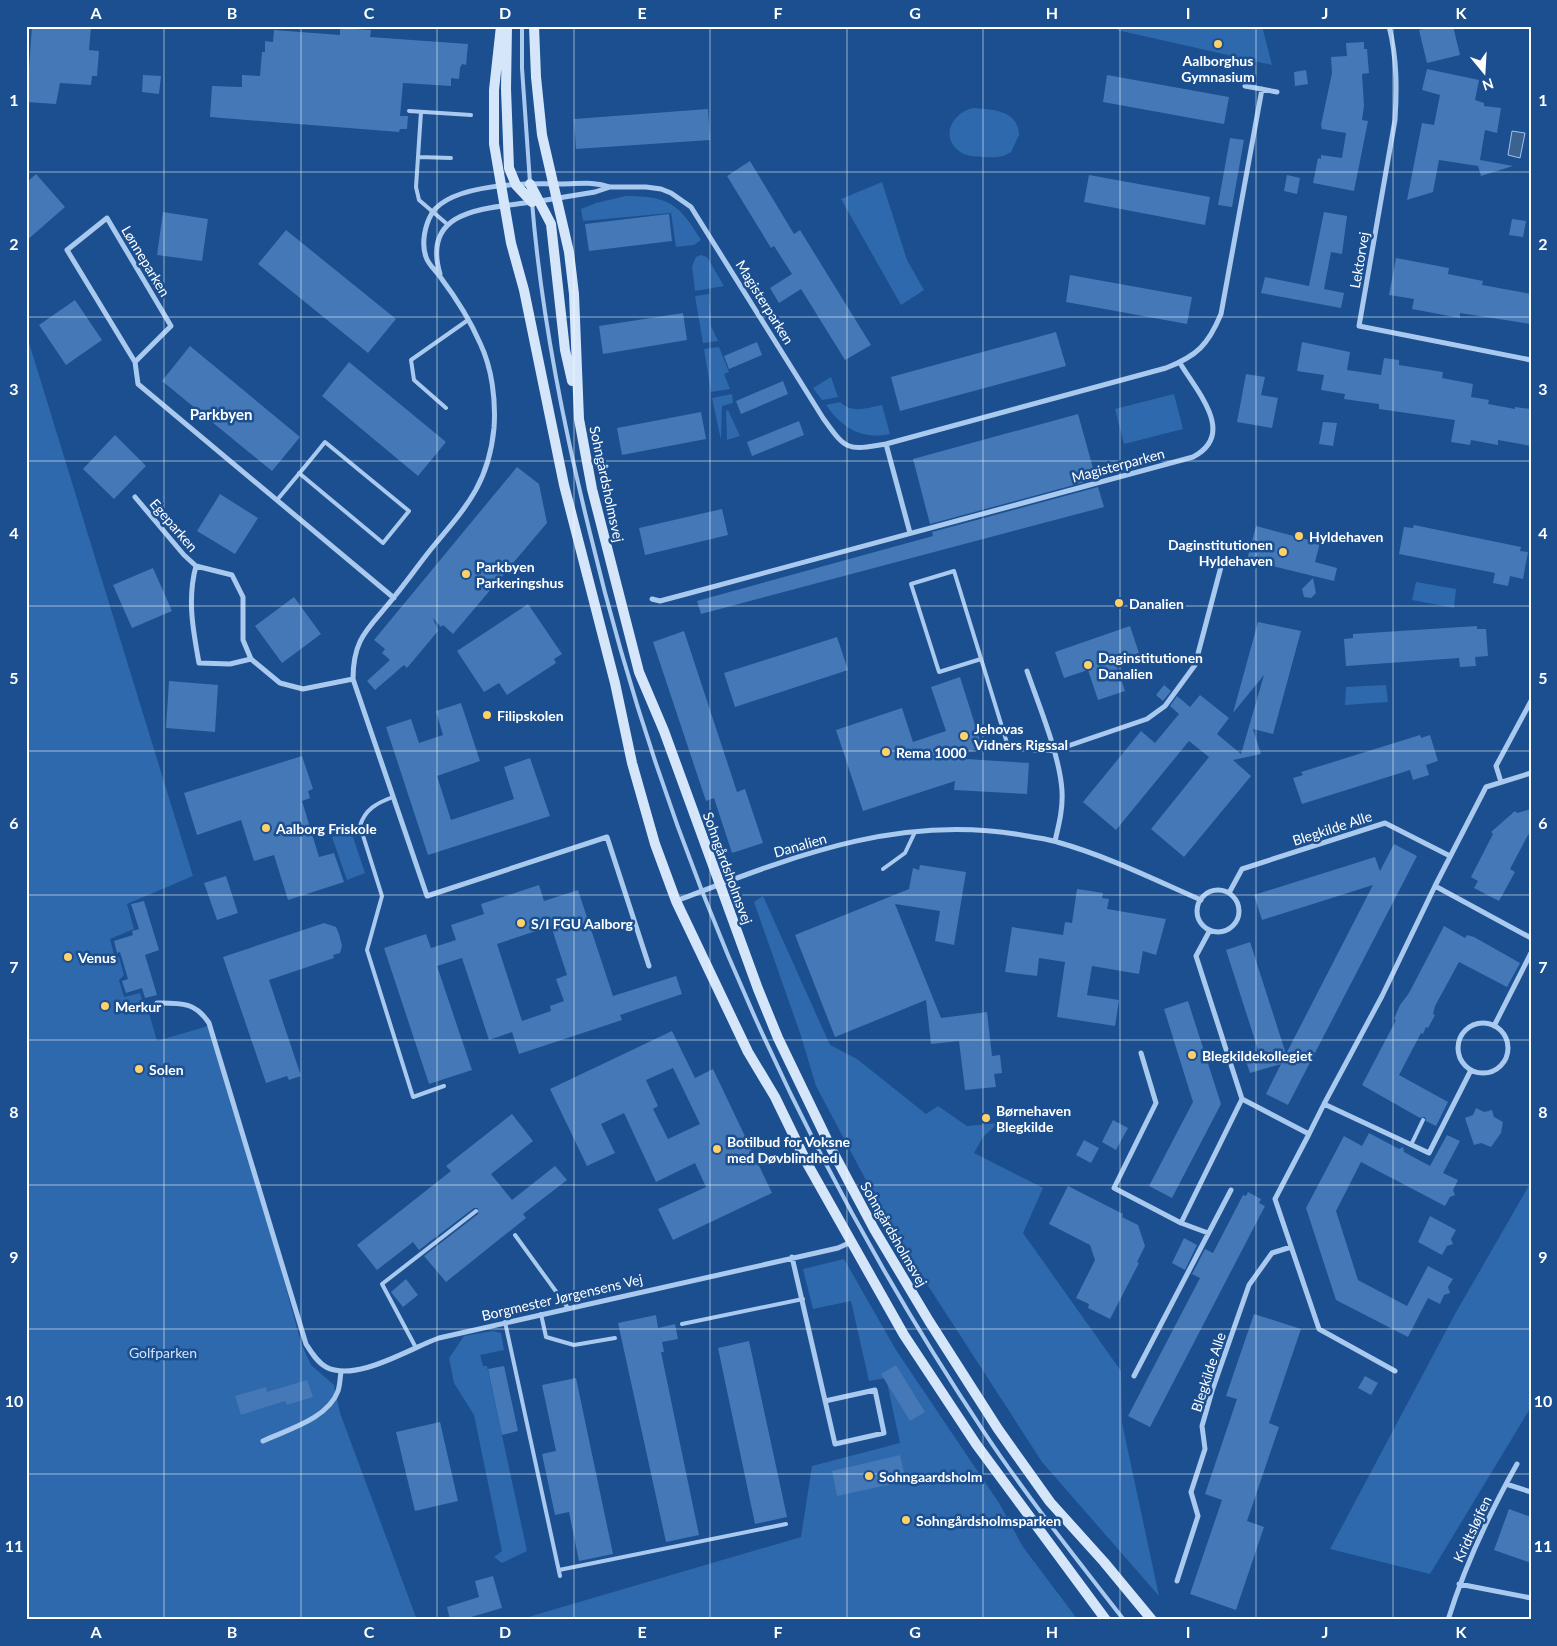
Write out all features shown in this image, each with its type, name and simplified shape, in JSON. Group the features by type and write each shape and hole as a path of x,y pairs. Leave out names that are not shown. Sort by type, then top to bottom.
{"street":[{"path":"501,26 494,90 494,114 495,160 504,206 524,290 564,485 615,683 632,763 655,844 676,901 748,1052 775,1097 808,1165 904,1335 976,1444 1044,1540 1106,1620"},
{"path":"507,26 506,89 509,168 516,184 536,202 551,224 566,350 579,419"},
{"name":"Sohngårdsholmsvej","path":"534,26 538,106 546,156 568,244 574,294 579,419 594,498 640,672 664,731 778,1038 874,1230 998,1429 1050,1502 1095,1551 1152,1620"},
{"name":"Lektorvej","path":"1389,26 1398,87 1396,120 1359,326 1531,360"},
{"path":"1245,86 1277,92"},
{"name":"Magisterparken","path":"501,187 516,184 596,182 610,187 661,189 691,207 823,418 841,443 856,449 886,444 1180,363 1206,344 1221,314 1262,89"},
{"path":"530,184 536,202"},
{"path":"501,187 455,196 433,212 426,229 424,248 429,264 441,277 481,345 493,392 494,428 489,458 482,480 462,514 435,544 361,638 353,657 353,678 426,896 607,838 649,966"},
{"name":"Magisterparken","path":"504,206 596,192 610,187"},
{"path":"441,277 437,265 437,243 447,224 466,213 504,206"},
{"name":"Lønneparken","path":"135,362 171,326 107,218 67,250 135,362 138,384 394,598"},
{"name":"Magisterparken","path":"652,599 667,600 1193,457 1203,452 1211,443 1215,431 1211,417 1180,363"},
{"path":"886,444 910,533"},
{"name":"Egeparken","path":"135,498 184,555 196,566 232,575 243,597 243,640 251,659 230,664 199,663 192,618 191,585 196,566"},
{"path":"1053,751 1147,719 1165,706 1195,665 1222,563"},
{"path":"251,659 280,683 304,689 353,678"},
{"path":"1028,671 1053,751 1062,789 1061,817 1055,841"},
{"path":"1501,782 1496,766 1531,701"},
{"path":"1395,1371 1318,1329 1275,1199 1382,996 1435,886 1486,787 1531,772"},
{"name":"Blegkilde Alle","path":"1229,893 1242,869 1385,822 1450,856"},
{"name":"Danalien","path":"676,901 816,851 916,830 992,830 1055,841 1116,862 1201,900"},
{"path":"1435,886 1531,938"},
{"path":"1217,890 1229,893 1234,898 1239,910 1236,922 1226,930 1210,930 1199,920 1198,906 1201,900 1210,892 1217,890"},
{"path":"1181,1223 1242,1099 1196,956 1210,930"},
{"path":"1494,1026 1531,953"},
{"path":"157,1002 181,1003 201,1011 209,1023 306,1344 316,1358 326,1367 341,1372 338,1392 329,1405 314,1417 263,1441"},
{"path":"1479,1023 1494,1026 1501,1031 1507,1047 1502,1063 1488,1072 1471,1070 1465,1065 1458,1052 1460,1036 1471,1026 1479,1023"},
{"path":"1140,1053 1156,1103 1114,1188 1181,1223 1208,1233"},
{"path":"1324,1104 1429,1153 1471,1070"},
{"path":"1242,1099 1309,1134"},
{"path":"1134,1376 1231,1190"},
{"name":"Borgmester Jørgensens Vej","path":"341,1372 372,1367 415,1346 439,1338 838,1248 851,1242"},
{"name":"Blegkilde Alle","path":"1177,1581 1198,1516 1191,1492 1205,1449 1202,1426 1215,1382 1249,1285 1272,1253 1291,1247"},
{"path":"792,1257 802,1299 825,1401 835,1444 884,1433 875,1390 825,1401"},
{"name":"Kridtsløjfen","path":"1448,1620 1459,1584 1489,1514 1517,1464"},
{"name":"Kridtsløjfen","path":"1506,1484 1531,1492"},
{"name":"Kridtsløjfen","path":"1459,1584 1531,1598"}],"lane":[{"path":"522,26 523,86 530,184"},
{"path":"409,111 471,115"},
{"path":"421,112 416,187 419,200 447,224"},
{"path":"419,157 451,158"},
{"path":"536,202 535,240 549,340 570,449 602,587 644,728 679,836 750,1011 820,1156 862,1234 916,1327 986,1435 1056,1532 1124,1620"},
{"path":"446,408 414,380 410,360 468,320"},
{"path":"277,500 299,473 325,442 409,511 383,542 299,473"},
{"path":"981,659 939,672 911,584 954,571 1007,742 1036,751 1053,751"},
{"path":"393,797 369,809 363,817 360,826 382,896 367,950 413,1097 444,1086"},
{"path":"883,869 905,853 916,830"},
{"path":"1411,1144 1423,1120"},
{"path":"415,1346 382,1284 476,1211"},
{"path":"515,1235 568,1308"},
{"path":"682,1324 802,1299"},
{"path":"541,1314 546,1337 574,1345 615,1338"},
{"path":"505,1322 560,1576"},
{"path":"559,1570 786,1524"}],"green space":[{"name":"Aalborghus Gymnasium","path":"1117,26 1262,26 1272,65 1117,30"},
{"path":"974,108 997,111 1010,116 1018,127 1019,135 1011,152 996,157 971,156 962,153 953,145 950,132 955,119 960,114"},
{"path":"882,182 907,260 924,290 901,305 841,199"},
{"path":"626,196 653,198 671,204 686,218 701,240 694,245 676,247 671,213 583,221 581,209 596,203"},
{"path":"701,255 707,257 724,286 695,291 692,266 696,257"},
{"path":"709,294 711,326 718,341 703,343 695,296"},
{"name":"Golfparken","path":"26,333 193,876 127,904 134,929 110,939 115,958 119,957 124,975 119,980 124,997 140,993 143,1003 146,1003 157,1041 208,1026 277,1255 301,1343 311,1365 334,1385 340,1413 417,1620 26,1620"},
{"path":"719,347 729,372 724,374 730,389 711,392 704,349"},
{"path":"831,377 838,397 822,400 813,388"},
{"path":"732,394 733,403 722,406 721,440 712,398"},
{"path":"1174,394 1183,429 1124,444 1115,409"},
{"path":"840,402 845,406 855,409 882,405 890,434 862,434 846,426 826,405"},
{"path":"728,410 740,436 727,440 726,411"},
{"path":"1416,582 1456,589 1454,608 1412,600"},
{"path":"1386,685 1388,702 1345,705 1346,687"},
{"path":"351,831 365,873 347,880 332,837"},
{"path":"763,896 830,1045 857,1059 926,1114 938,1106 967,1126 998,1123 983,1137 974,1153 1043,1188 1023,1233 1121,1371 1122,1423 1159,1596 1042,1462 894,1233 816,1086 801,1036 754,902"},
{"path":"1531,1182 1531,1407 1430,1574 1330,1549 1455,1314"},
{"name":"Sohngårdsholmsparken","path":"844,1259 896,1350 999,1503 1023,1547 1078,1620 518,1620 801,1537 812,1466 900,1443 886,1378 869,1381 851,1301 813,1309 803,1269"},
{"path":"493,1331 501,1333 504,1350 480,1355 483,1366 487,1366 527,1551 502,1563 494,1557 502,1551 474,1415 454,1383 449,1358 464,1336"}],"shaded area":[{"path":"1512,131 1525,133 1520,158 1508,155"}],"building":[{"path":"32,26 91,27 89,50 99,51 97,76 92,76 91,85 60,83 56,104 26,102 26,68 29,68"},
{"path":"1435,26 1453,26 1460,55 1427,63 1419,30"},
{"path":"340,28 371,30 370,37 468,44 466,65 462,64 460,68 459,79 451,78 451,86 403,83 400,116 408,116 407,129 400,129 399,132 210,117 212,86 242,87 242,75 260,76 262,52 265,52 265,41 273,42 274,30 340,35"},
{"path":"1364,42 1364,49 1367,49 1369,73 1362,74 1364,106 1362,120 1368,121 1354,191 1313,183 1318,158 1321,159 1321,155 1342,158 1346,133 1322,129 1321,125 1332,73 1331,57 1347,56 1346,43"},
{"path":"1427,69 1479,80 1475,100 1484,103 1484,106 1501,108 1497,133 1485,130 1480,160 1513,166 1481,176 1478,166 1439,160 1433,192 1407,200 1422,123 1434,125 1440,95 1422,90"},
{"path":"1306,70 1308,84 1295,86 1294,72"},
{"path":"143,75 161,76 159,94 142,92"},
{"path":"1107,75 1229,97 1224,124 1103,102"},
{"path":"708,109 710,140 576,149 574,119"},
{"path":"1230,138 1244,140 1232,207 1218,205"},
{"path":"750,161 794,234 800,230 871,345 845,360 801,289 779,303 770,288 792,274 774,246 771,248 727,176"},
{"path":"36,174 65,207 26,241 26,183"},
{"path":"1089,175 1210,197 1205,225 1084,202"},
{"path":"1287,175 1300,178 1297,194 1284,191"},
{"path":"163,212 208,219 202,261 157,255"},
{"path":"1324,212 1347,216 1342,254 1331,252 1324,289 1344,293 1341,308 1261,293 1265,277 1309,286"},
{"path":"669,214 672,241 589,251 585,224"},
{"path":"1512,219 1526,221 1523,237 1509,235"},
{"path":"286,230 396,319 368,353 258,264"},
{"path":"1396,258 1449,268 1448,274 1483,281 1482,285 1531,294 1531,324 1460,313 1460,318 1412,309 1414,299 1389,295"},
{"path":"1070,275 1192,297 1187,324 1066,302"},
{"path":"75,300 102,340 66,365 39,325"},
{"path":"683,313 687,340 603,354 599,326"},
{"path":"1056,332 1066,366 900,411 891,377"},
{"path":"757,342 762,355 729,369 724,356"},
{"path":"1302,342 1350,352 1347,370 1381,375 1384,358 1399,360 1399,365 1443,372 1442,378 1473,384 1471,397 1489,400 1488,404 1515,409 1515,407 1531,409 1531,446 1498,440 1498,445 1471,440 1470,445 1451,442 1455,420 1379,409 1379,404 1344,399 1345,394 1321,390 1324,375 1297,371"},
{"path":"190,346 300,437 272,471 162,381"},
{"path":"349,362 446,442 418,476 322,396"},
{"path":"1246,374 1265,377 1261,395 1278,398 1272,428 1237,422"},
{"path":"783,381 788,394 741,414 736,401"},
{"path":"701,412 706,439 622,455 617,428"},
{"path":"1078,414 1096,479 930,524 913,459"},
{"path":"799,421 804,435 752,456 747,442"},
{"path":"1323,422 1337,423 1333,446 1319,444"},
{"path":"115,435 146,466 114,499 83,469"},
{"name":"Parkbyen Parkeringshus","path":"517,467 539,484 547,523 453,634 443,625 441,627 433,618 438,631 407,668 404,665 375,690 367,681 390,660 382,653 385,649 374,640"},
{"path":"1098,487 1104,507 701,614 697,601 933,536 932,532"},
{"path":"220,494 258,518 235,554 197,531"},
{"path":"722,509 728,535 645,555 639,528"},
{"path":"1414,525 1521,547 1520,551 1528,552 1523,579 1510,576 1508,586 1493,583 1495,573 1399,554 1404,527 1413,528"},
{"name":"Daginstitutionen Hyldehaven","path":"1256,526 1320,543 1315,562 1337,568 1334,581 1247,560"},
{"path":"153,568 172,611 132,628 113,585"},
{"path":"1313,578 1316,593 1311,598 1304,597 1302,589"},
{"path":"294,597 321,634 282,663 255,626"},
{"path":"528,604 562,654 554,659 556,663 507,695 499,683 484,692 457,651"},
{"path":"1258,622 1301,631 1273,734 1253,729 1261,754 1233,760 1251,776 1184,857 1151,829 1209,757 1189,741 1116,830 1083,802 1141,731 1155,743 1179,714 1170,706 1177,696 1190,707 1200,695 1229,718 1217,734 1241,754 1264,675 1233,713"},
{"name":"Daginstitutionen Danalien","path":"1130,626 1139,653 1115,661 1125,691 1098,700 1088,670 1064,678 1055,652"},
{"path":"1477,626 1477,629 1486,629 1488,656 1475,657 1476,666 1460,667 1459,658 1346,666 1344,639 1353,638 1353,634"},
{"path":"684,631 737,792 745,789 763,843 732,853 714,798 706,801 653,642"},
{"path":"837,637 848,670 735,707 724,673"},
{"path":"960,677 982,747 950,758 1029,763 1027,794 954,790 955,781 863,811 836,730 902,708 913,742 946,731 931,687"},
{"path":"169,681 218,685 215,732 166,728"},
{"path":"1164,685 1171,691 1163,701 1156,695"},
{"path":"461,703 480,761 437,776 451,820 514,799 504,767 530,758 550,816 428,855 386,727 411,719 419,743 443,735 436,711"},
{"path":"1420,735 1421,738 1430,735 1438,761 1426,765 1429,775 1413,780 1410,770 1302,804 1293,778 1303,775 1301,772"},
{"path":"302,756 313,789 308,791 310,798 302,801 319,857 334,853 344,882 288,900 274,855 254,861 241,820 197,835 184,793"},
{"path":"1531,809 1531,834 1528,835 1510,869 1515,872 1499,901 1474,888 1478,881 1471,877 1493,834 1491,832 1515,811 1517,813"},
{"path":"1394,844 1417,856 1288,1105 1266,1094 1281,1064 1250,1073 1246,1061 1260,1056 1226,950 1250,942 1286,1054 1373,885 1262,920 1254,895 1375,857 1380,871"},
{"path":"920,865 966,872 954,945 935,941 940,911 895,904 941,1018 987,1012 992,1056 1000,1055 1002,1073 994,1074 996,1087 965,1090 959,1041 931,1044 926,1000 835,1037 795,935 909,889 913,868 919,870"},
{"path":"226,876 238,913 217,920 204,883"},
{"path":"539,885 544,901 578,890 613,996 676,976 682,994 620,1015 622,1020 519,1054 512,1032 489,1040 462,958 437,966 472,1070 429,1084 384,948 426,934 431,948 456,940 451,925 484,914 481,904","holes":["551,926 567,975 556,979 564,1001 550,1006 551,1011 522,1021 497,944"]},
{"path":"1077,889 1103,893 1102,898 1109,899 1107,909 1166,919 1156,955 1143,951 1139,974 1092,966 1087,995 1119,1000 1115,1026 1057,1017 1065,962 1039,958 1037,976 1005,972 1012,927 1063,935 1065,922 1072,923"},
{"path":"144,901 159,950 145,955 157,995 145,998 142,988 126,993 122,981 128,979 120,952 117,953 114,941 133,935 132,931 139,929 131,904"},
{"path":"324,923 336,927 342,946 340,953 333,955 334,958 269,980 301,1076 289,1080 287,1076 266,1083 223,957"},
{"path":"1444,926 1465,938 1467,935 1474,937 1520,963 1507,987 1459,962 1435,1006 1433,1014 1435,1015 1428,1028 1426,1027 1423,1034 1421,1033 1399,1075 1448,1102 1436,1126 1426,1121 1425,1117 1420,1118 1362,1085 1396,1020 1394,1019 1400,1005 1409,993"},
{"name":"Blegkildekollegiet","path":"1188,1001 1221,1104 1172,1198 1149,1186 1193,1102 1164,1009"},
{"path":"672,1031 695,1078 713,1069 772,1193 673,1240 658,1209 706,1187 695,1163 656,1182 624,1113 601,1124 615,1153 587,1166 550,1089","holes":["673,1068 700,1124 668,1139 653,1109 658,1106 646,1080"]},
{"path":"1476,1108 1484,1112 1492,1110 1494,1117 1503,1122 1501,1133 1491,1147 1481,1143 1474,1145 1465,1118 1473,1115"},
{"path":"512,1114 533,1141 491,1174 512,1200 555,1166 567,1180 523,1214 526,1218 446,1282 424,1256 478,1214 478,1208 474,1208 419,1250 413,1242 377,1270 357,1245 451,1171 446,1166"},
{"path":"1113,1120 1128,1128 1116,1150 1102,1142"},
{"path":"1369,1133 1399,1149 1403,1147 1404,1152 1430,1166 1447,1135 1460,1141 1443,1173 1458,1180 1453,1190 1455,1195 1450,1197 1445,1206 1361,1162 1336,1211 1358,1280 1407,1306 1428,1266 1453,1279 1448,1287 1450,1293 1444,1295 1440,1304 1428,1298 1408,1337 1336,1300 1306,1208 1344,1136 1362,1146"},
{"path":"1084,1140 1099,1148 1091,1163 1076,1155"},
{"path":"1068,1186 1123,1214 1122,1217 1138,1225 1145,1246 1137,1262 1139,1263 1110,1319 1088,1308 1089,1304 1076,1298 1095,1260 1090,1245 1049,1224"},
{"path":"1248,1192 1261,1199 1259,1203 1265,1206 1150,1427 1128,1416 1200,1278 1192,1274 1205,1249 1213,1253 1243,1195 1246,1196"},
{"path":"1430,1216 1456,1230 1451,1239 1453,1244 1447,1246 1442,1255 1418,1242"},
{"path":"1184,1238 1197,1245 1185,1270 1172,1263"},
{"path":"406,1279 418,1295 403,1307 391,1292"},
{"path":"1254,1314 1301,1329 1269,1423 1279,1427 1247,1521 1264,1527 1236,1610 1190,1594 1222,1500 1205,1494 1237,1399 1226,1396"},
{"path":"656,1315 658,1328 675,1324 678,1339 662,1342 664,1352 661,1352 699,1535 666,1542 618,1323"},
{"path":"749,1341 787,1517 755,1524 718,1348"},
{"path":"896,1365 925,1412 910,1421 881,1374"},
{"path":"504,1366 518,1431 502,1435 488,1369"},
{"path":"1365,1376 1378,1383 1371,1395 1358,1388"},
{"path":"576,1378 613,1554 579,1561 569,1512 555,1515 542,1454 556,1451 542,1385"},
{"path":"307,1380 313,1397 287,1405 285,1401 241,1415 235,1396 266,1387 267,1392"},
{"path":"440,1422 458,1501 415,1511 396,1432"},
{"name":"Sohngaardsholm","path":"900,1455 906,1481 837,1496 832,1471"},
{"path":"1509,1509 1531,1517 1531,1563 1494,1550"},
{"path":"493,1576 502,1608 461,1620 450,1620 447,1607 479,1597 475,1581"}],"place":[{"name":"Aalborghus Gymnasium","path":"1218,44"},
{"name":"Hyldehaven","path":"1299,536"},
{"name":"Daginstitutionen Hyldehaven","path":"1283,552"},
{"name":"Parkbyen Parkeringshus","path":"466,574"},
{"name":"Danalien","path":"1119,603"},
{"name":"Daginstitutionen Danalien","path":"1088,665"},
{"name":"Filipskolen","path":"487,715"},
{"name":"Jehovas Vidners Rigssal","path":"964,736"},
{"name":"Rema 1000","path":"886,752"},
{"name":"Aalborg Friskole","path":"266,828"},
{"name":"S/I FGU Aalborg","path":"521,923"},
{"name":"Venus","path":"68,957"},
{"name":"Merkur","path":"105,1006"},
{"name":"Blegkildekollegiet","path":"1192,1055"},
{"name":"Solen","path":"139,1069"},
{"name":"Børnehaven Blegkilde","path":"986,1118"},
{"name":"Botilbud for Voksne med Døvblindhed","path":"717,1149"},
{"name":"Sohngaardsholm","path":"869,1476"},
{"name":"Sohngårdsholmsparken","path":"906,1520"}],"district":[{"name":"Parkbyen","path":"221,414"}]}
